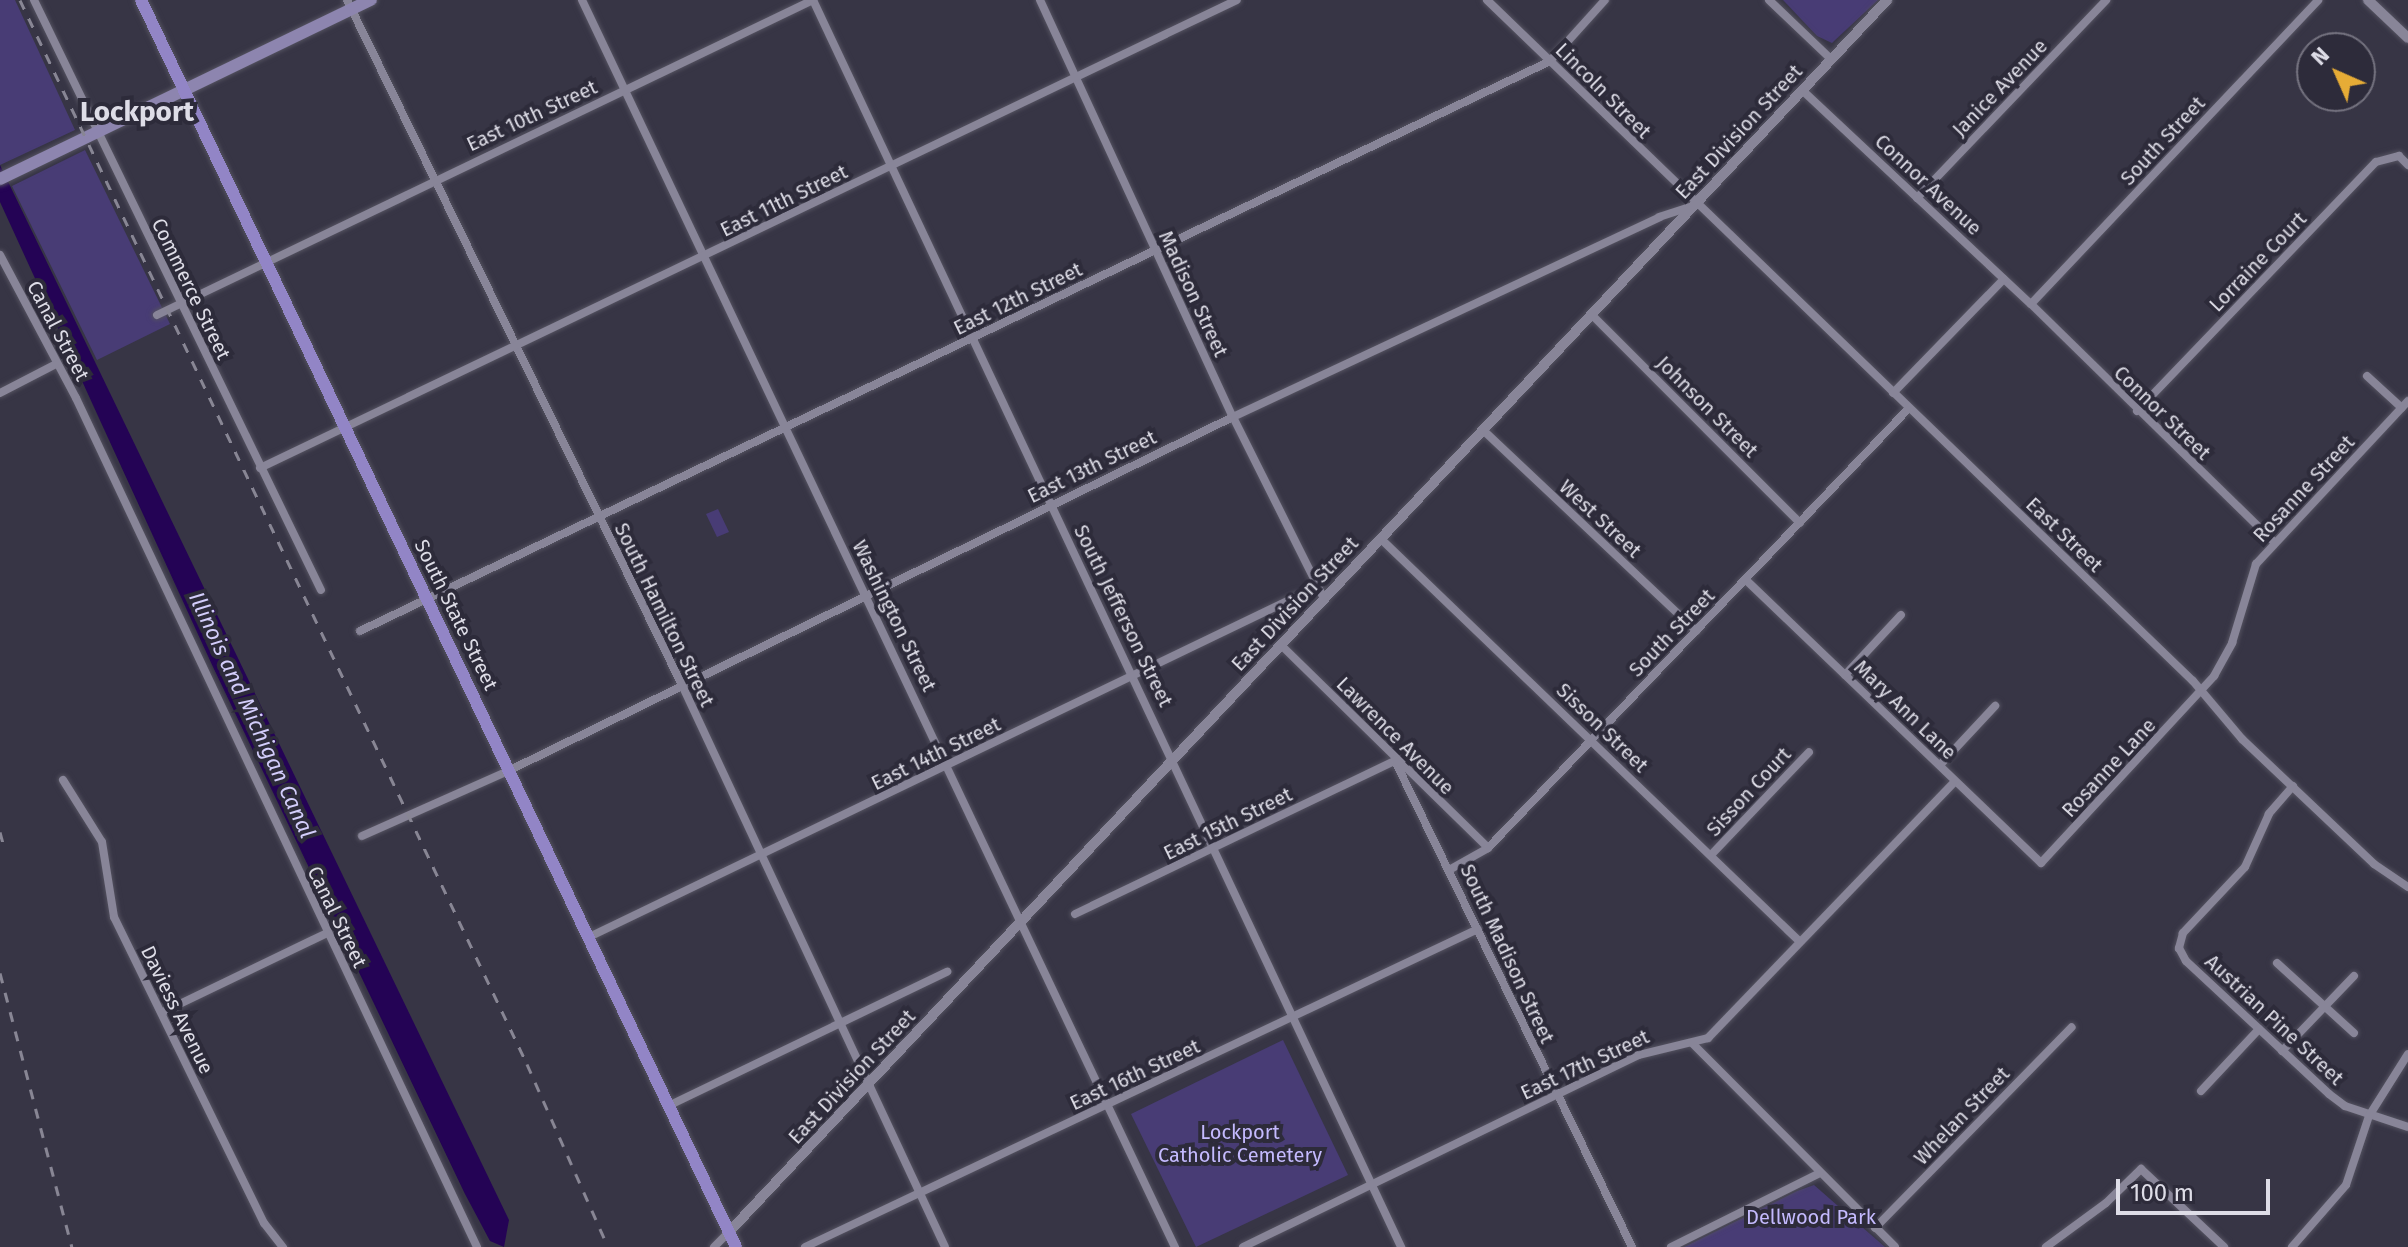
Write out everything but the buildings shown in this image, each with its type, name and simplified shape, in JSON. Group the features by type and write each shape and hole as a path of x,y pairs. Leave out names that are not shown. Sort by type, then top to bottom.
{"main road":[{"name":"South State Street","path":"141,0 736,1247"},
{"path":"0,179 183,91 349,4 371,0"}],"street":[{"name":"Commerce Street","path":"34,0 321,590"},
{"name":"Washington Street","path":"582,0 1175,1247"},
{"name":"East 10th Street","path":"157,315 264,260 813,0"},
{"name":"South Jefferson Street","path":"813,0 1050,505 1174,756 1401,1247"},
{"name":"Madison Street","path":"1040,0 1233,417 1324,599"},
{"name":"East 11th Street","path":"260,468 345,431 1237,0"},
{"name":"Lincoln Street","path":"1487,0 1695,205"},
{"name":"East 12th Street","path":"360,631 1550,61 1605,0"},
{"path":"1769,0 1831,59"},
{"name":"East Division Street","path":"729,1232 869,1087 1174,756 1887,0"},
{"name":"Janice Avenue","path":"1917,198 2106,0"},
{"name":"South Street","path":"2031,304 2318,0"},
{"path":"2368,0 2408,38"},
{"name":"South Hamilton Street","path":"349,4 682,685 945,1247"},
{"name":"Connor Avenue","path":"1802,90 2031,304"},
{"name":"Lorraine Court","path":"2137,411 2376,162 2399,156 2408,165"},
{"name":"East Street","path":"1695,205 2193,681 2200,694 2374,864 2408,887"},
{"name":"East 13th Street","path":"362,836 508,771 1233,417 1659,217 1695,205"},
{"name":"Canal Street","path":"0,255 54,365 76,398 477,1247"},
{"path":"1893,393 2004,279"},
{"name":"Connor Street","path":"2031,304 2274,542"},
{"name":"Johnson Street","path":"1592,315 1800,523"},
{"path":"0,393 54,365"},
{"path":"2367,376 2405,404"},
{"name":"Rosanne Street","path":"2200,694 2227,654 2249,579 2274,542 2405,404"},
{"name":"South Street","path":"1449,870 1488,848 1909,408"},
{"name":"West Street","path":"1483,430 1696,631"},
{"name":"Sisson Street","path":"1381,539 1800,942"},
{"name":"Mary Ann Lane","path":"1746,580 2041,863"},
{"name":"East 14th Street","path":"587,938 1298,596"},
{"path":"1845,675 1901,615"},
{"name":"Lawrence Avenue","path":"1281,645 1395,761 1488,848"},
{"name":"Rosanne Lane","path":"2041,863 2200,694"},
{"path":"1940,765 1995,706"},
{"name":"Sisson Court","path":"1711,855 1809,752"},
{"name":"East 15th Street","path":"1075,914 1395,761"},
{"name":"South Madison Street","path":"1395,761 1632,1247"},
{"name":"Daviess Avenue","path":"63,780 102,842 114,917 264,1223 283,1247"},
{"name":"East 17th Street","path":"1243,1247 1654,1049 1693,1044 1708,1038 1955,781"},
{"name":"Austrian Pine Street","path":"2293,786 2269,814 2245,867 2183,933 2179,948 2186,961 2345,1106 2408,1127"},
{"name":"East 16th Street","path":"805,1247 1294,1019 1478,929"},
{"path":"163,1012 327,933"},
{"path":"2277,963 2354,1033"},
{"path":"668,1106 947,972"},
{"path":"2282,1051 2354,976"},
{"name":"Whelan Street","path":"1875,1228 2072,1027"},
{"path":"2201,1091 2259,1029"},
{"path":"1693,1044 1895,1247"},
{"path":"2292,1247 2346,1185 2369,1116 2408,1054"},
{"path":"2046,1247 2106,1203 2141,1169 2224,1247"},
{"path":"1671,1247 1820,1173"},
{"path":"714,1247 729,1232"}],"green space":[{"path":"0,0 15,0 75,130 0,165"},
{"path":"1783,0 1878,0 1832,43 1817,36"},
{"path":"85,150 170,324 97,360 12,186"},
{"path":"718,509 729,532 717,537 706,514"},
{"name":"Lockport Catholic Cemetery","path":"1283,1040 1348,1175 1196,1247 1131,1114"},
{"name":"Dellwood Park","path":"1814,1185 1885,1247 1684,1247 1797,1191"}],"water":[{"name":"Illinois and Michigan Canal","path":"0,165 509,1220 504,1247 490,1241 465,1194 213,667 0,202"}],"railway":[{"path":"20,0 527,1064 608,1247"},
{"path":"0,832 3,843"},
{"path":"0,973 72,1247"}],"district":[{"name":"Lockport","path":"137,112"}]}
